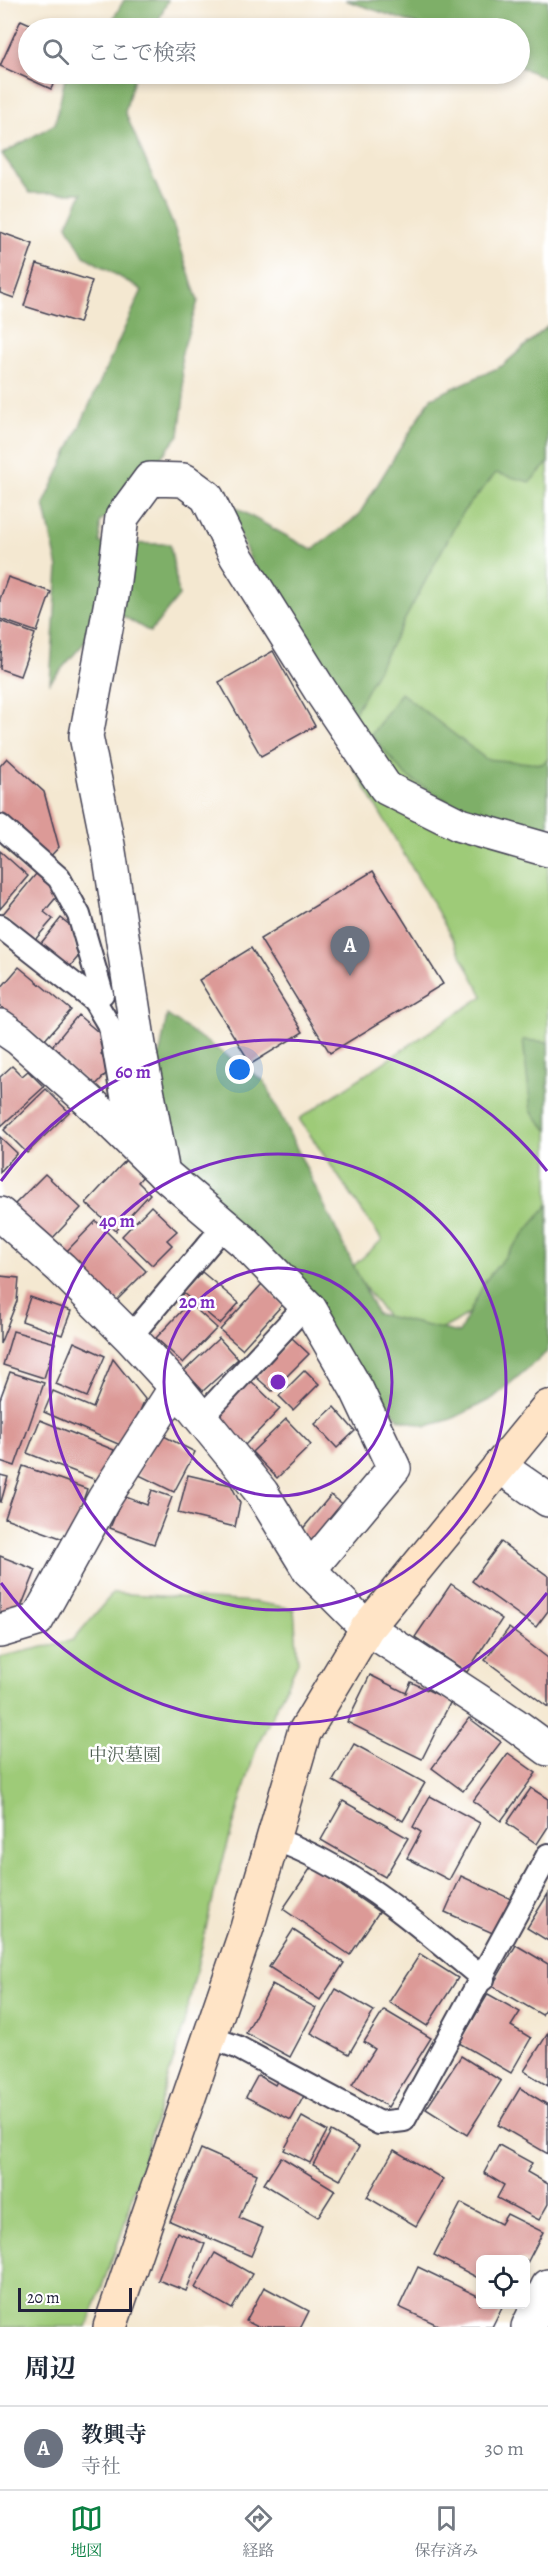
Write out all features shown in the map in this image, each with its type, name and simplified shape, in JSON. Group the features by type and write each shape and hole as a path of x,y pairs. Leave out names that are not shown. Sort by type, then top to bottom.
{"street":[{"path":"163,1173 141,1058 108,845 86,736 112,596 122,517 150,479 184,480 207,497 242,566 320,690 386,788 460,825 548,850"},
{"path":"0,1026 88,1100 163,1173 225,1225 306,1305 357,1390 394,1468 309,1570"},
{"path":"0,1214 61,1268 130,1336 176,1387 262,1493 309,1570 367,1628 514,1724 548,1749"},
{"path":"0,1631 5,1632 37,1620 104,1499 176,1387"},
{"path":"110,2327 246,1929 304,1733 367,1628 548,1407"},
{"path":"500,1466 548,1500"},
{"path":"528,2327 548,2286"}],"lane":[{"path":"0,826 59,878 80,915 102,994 94,1000"},
{"path":"2,932 94,1000 110,1027 130,1141"},
{"path":"130,1336 225,1225"},
{"path":"202,1417 306,1305"},
{"path":"273,1839 304,1849 400,1910 483,1979"},
{"path":"209,2037 237,2047 379,2123 404,2120 483,1979 548,1855"}],"green space":[{"path":"124,0 168,0 160,18 114,18"},
{"path":"345,0 548,0 548,79 530,71 530,18 398,18"},
{"path":"64,84 132,84 125,112 174,227 198,301 181,356 184,396 179,435 121,507 100,521 100,543 170,544 179,596 150,632 99,602 84,643 50,682 58,568 44,504 142,290 84,256 67,225 82,193 30,193 2,154 55,124"},
{"path":"548,326 548,463 530,482 496,473 462,513 353,716 250,559 227,503 312,550 358,516 431,398 502,366"},
{"path":"548,418 548,1263 455,1322 409,1347 351,1268 382,1240 299,1119 483,996 436,909 334,734 452,496"},
{"path":"401,693 486,759 542,764 548,759 548,832 470,815 406,776 371,735"},
{"path":"167,1015 264,1081 377,1314 459,1333 485,1281 548,1205 548,1351 493,1398 452,1419 427,1426 399,1419 362,1373 139,1131 161,1048"},
{"path":"523,1040 548,1042 548,1131 531,1111"},
{"name":"中沢墓園","path":"113,1593 255,1602 294,1609 298,1662 256,1749 218,1877 182,2032 121,2235 87,2327 0,2327 0,1657 73,1640"}],"building":[{"path":"18,27 18,74 0,66"},
{"path":"40,84 53,84 51,89"},
{"path":"0,232 33,244 14,298 0,293"},
{"path":"37,264 92,281 79,323 24,306"},
{"path":"8,577 51,592 37,632 0,619 0,599"},
{"path":"0,621 35,634 20,676 0,669 2,643 0,642"},
{"path":"273,651 315,726 261,756 219,682"},
{"path":"7,758 44,792 59,847 46,861 0,818 0,766"},
{"path":"0,851 28,876 0,909"},
{"path":"373,871 443,984 330,1053 260,939"},
{"path":"36,874 59,894 44,912 53,919 33,942 2,915"},
{"path":"61,918 71,926 78,957 67,970 38,947"},
{"path":"251,948 303,1032 251,1064 199,980"},
{"path":"19,967 71,1010 43,1042 0,1006 0,989"},
{"path":"78,1015 111,1043 101,1054 114,1065 93,1088 49,1050"},
{"path":"12,1066 22,1076 28,1071 44,1087 1,1126 0,1077"},
{"path":"46,1089 69,1112 27,1153 4,1130"},
{"path":"0,1137 17,1153 0,1172"},
{"path":"126,1160 143,1176 138,1182 150,1194 116,1231 86,1203"},
{"path":"45,1174 81,1208 49,1242 12,1207"},
{"path":"151,1206 177,1231 167,1240 172,1245 152,1265 122,1236"},
{"path":"96,1221 146,1271 114,1303 64,1254"},
{"path":"202,1272 239,1303 220,1324 183,1293"},
{"path":"0,1276 19,1278 17,1301 0,1344"},
{"path":"262,1284 283,1304 242,1349 220,1330"},
{"path":"30,1297 71,1311 62,1335 22,1321"},
{"path":"189,1303 217,1328 183,1363 156,1338"},
{"path":"13,1331 55,1343 44,1378 3,1365"},
{"path":"219,1338 238,1359 203,1391 184,1371"},
{"path":"292,1338 309,1354 272,1391 256,1377"},
{"path":"74,1342 105,1356 87,1397 56,1384"},
{"path":"113,1359 145,1399 125,1447 44,1412 53,1391 93,1408"},
{"path":"305,1370 319,1384 293,1410 279,1396"},
{"path":"10,1372 44,1383 15,1466 0,1461 0,1399"},
{"path":"250,1380 280,1409 245,1445 215,1416"},
{"path":"334,1407 355,1431 337,1448 315,1424"},
{"path":"286,1419 311,1445 277,1478 252,1452"},
{"path":"40,1420 114,1450 101,1482 27,1453"},
{"path":"158,1433 195,1452 174,1492 137,1474"},
{"path":"23,1466 87,1489 69,1541 5,1518"},
{"path":"0,1475 8,1477 1,1502 0,1502"},
{"path":"188,1475 231,1485 240,1503 235,1527 178,1513"},
{"path":"152,1490 172,1497 154,1544 110,1528 123,1496 147,1505"},
{"path":"331,1495 349,1509 318,1546 300,1532"},
{"path":"501,1542 548,1576 548,1611 536,1627 472,1581"},
{"path":"0,1556 36,1570 17,1617 0,1620"},
{"path":"451,1584 502,1619 467,1672 415,1637"},
{"path":"509,1628 548,1658 548,1707 485,1660"},
{"path":"370,1675 406,1693 411,1682 451,1701 422,1759 347,1722"},
{"path":"469,1718 501,1742 463,1791 432,1768"},
{"path":"354,1744 425,1783 403,1821 333,1781"},
{"path":"508,1753 536,1773 501,1821 473,1801"},
{"path":"531,1788 548,1799 548,1827 537,1844 507,1823"},
{"path":"430,1796 480,1823 449,1880 407,1858 421,1832 413,1827"},
{"path":"343,1801 408,1838 385,1877 321,1840"},
{"path":"312,1866 379,1912 350,1955 283,1909"},
{"path":"461,1876 511,1899 495,1934 445,1912"},
{"path":"548,1894 548,1941 527,1928"},
{"path":"293,1930 344,1963 320,2000 269,1967"},
{"path":"516,1945 548,1964 548,2004 542,2015 492,1986"},
{"path":"420,1954 458,1978 427,2026 389,2002"},
{"path":"272,1984 316,2008 290,2057 246,2033"},
{"path":"336,1989 374,2011 349,2054 311,2033"},
{"path":"488,1994 520,2012 511,2026 531,2038 511,2073 459,2043"},
{"path":"384,2010 431,2038 388,2107 352,2085 375,2049 364,2042"},
{"path":"548,2033 548,2086 524,2071"},
{"path":"461,2056 501,2081 467,2135 426,2109"},
{"path":"258,2075 275,2085 280,2076 307,2090 291,2120 246,2097"},
{"path":"520,2088 548,2105 548,2154 498,2125"},
{"path":"302,2117 327,2131 310,2163 284,2150"},
{"path":"331,2131 359,2147 340,2180 313,2165"},
{"path":"499,2145 532,2163 527,2172 548,2184 548,2204 539,2220 497,2198 504,2185 484,2173"},
{"path":"201,2149 257,2174 239,2218 263,2228 251,2256 170,2221"},
{"path":"394,2150 443,2179 416,2226 367,2197"},
{"path":"281,2157 335,2190 318,2217 264,2184"},
{"path":"461,2203 501,2224 507,2214 543,2232 530,2257 530,2255 476,2255 476,2277 434,2255"},
{"path":"177,2232 205,2244 186,2291 158,2280"},
{"path":"215,2253 252,2274 232,2309 195,2288"},
{"path":"418,2267 476,2295 476,2309 501,2309 492,2327 442,2327 399,2307"},
{"path":"264,2287 309,2311 301,2327 258,2327 246,2321"}],"place":[{"name":"教興寺","path":"350,976"}]}
